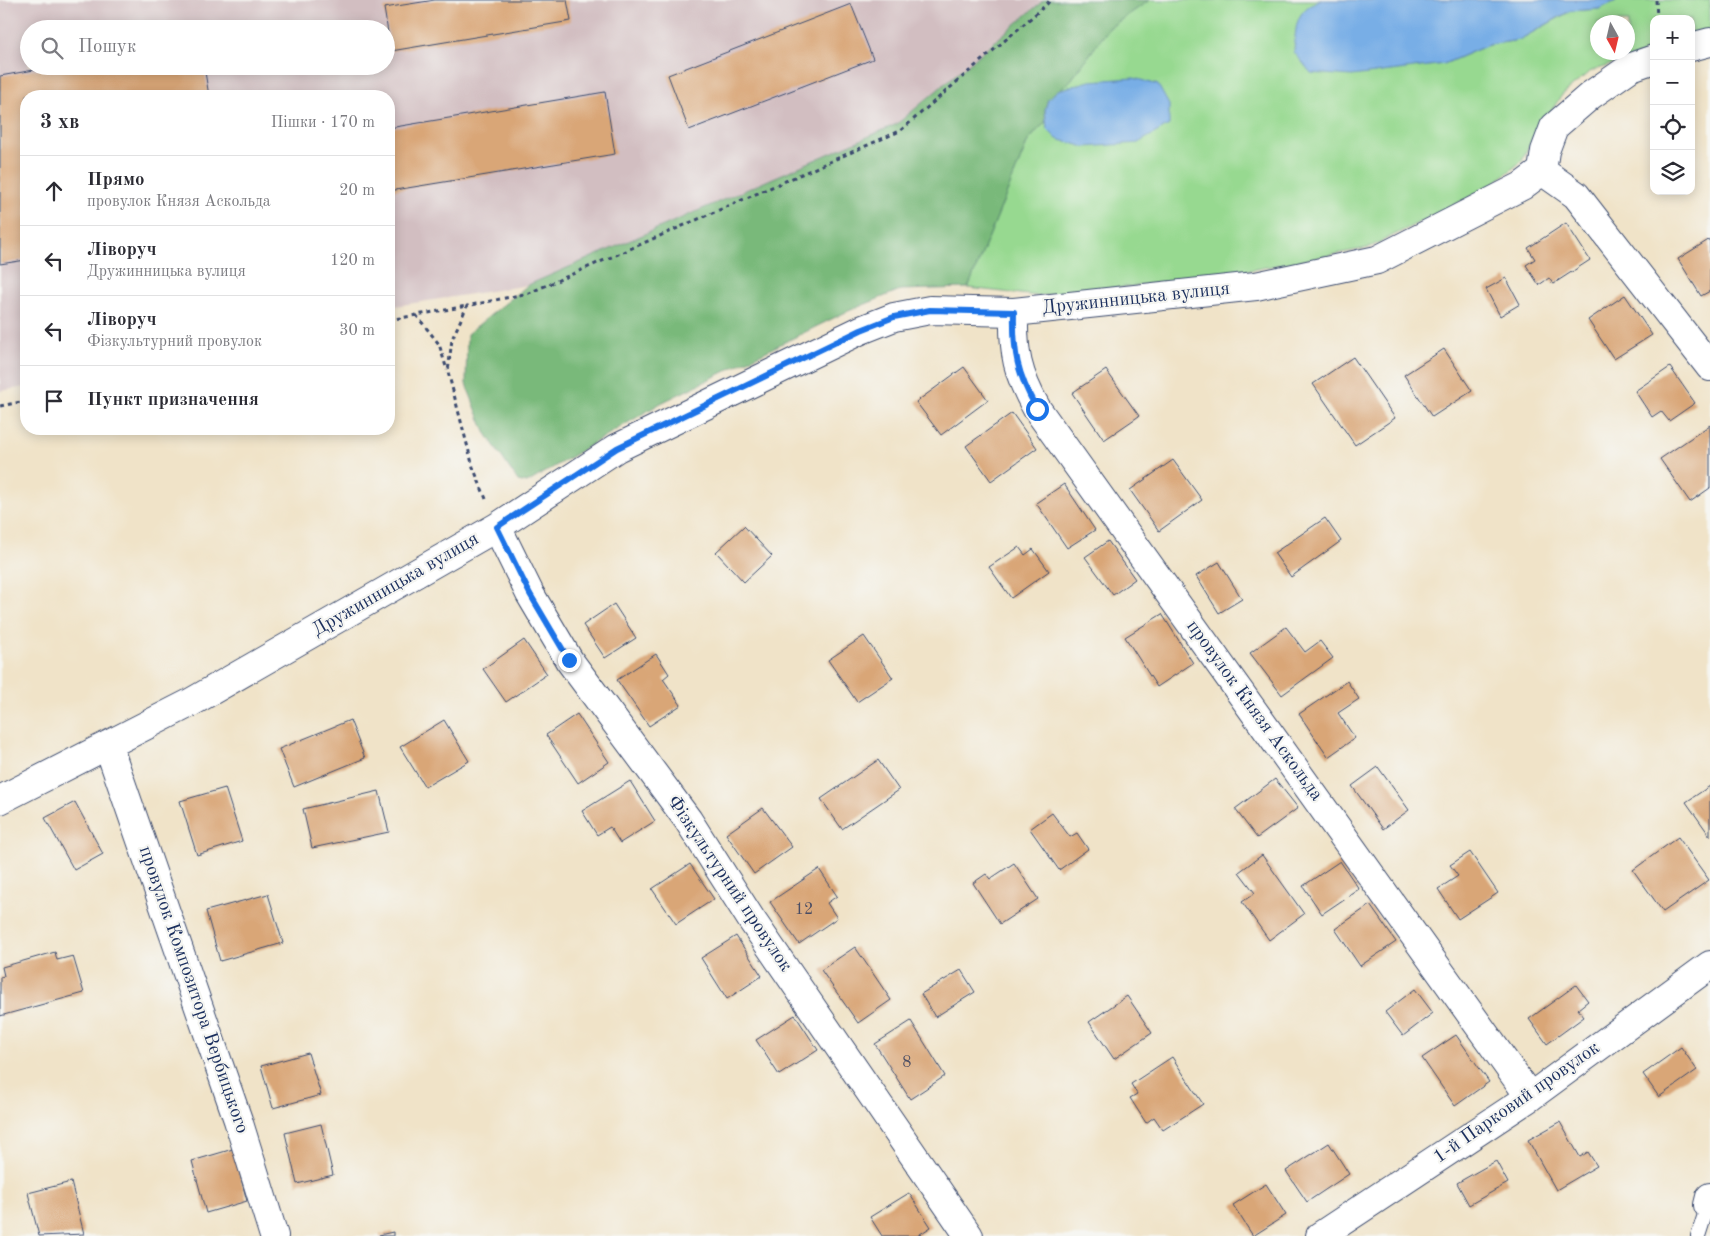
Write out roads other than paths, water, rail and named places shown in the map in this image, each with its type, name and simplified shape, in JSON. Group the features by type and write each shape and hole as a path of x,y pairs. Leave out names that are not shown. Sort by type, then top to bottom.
{"street":[{"path":"1695,46 1710,42"},
{"path":"1651,60 1631,67 1591,94 1554,127 1544,151 1542,171 1576,195 1710,367"},
{"name":"Дружинницька вулиця","path":"0,800 190,703 497,527 617,448 861,330 894,317 930,310 1014,312 1256,286 1377,260 1522,186 1542,171"},
{"name":"провулок Князя Аскольда","path":"1014,312 1013,342 1022,383 1037,409 1530,1097"},
{"name":"Фізкультурний провулок","path":"497,527 530,594 569,660 688,820 751,919 969,1236"},
{"name":"провулок Композитора Вербицького","path":"108,745 238,1120 274,1236"},
{"name":"1-й Парковий провулок","path":"1320,1236 1530,1097 1710,965"}],"lane":[{"path":"1698,1236 1709,1202"}],"water":[{"path":"1321,0 1618,0 1599,9 1570,11 1519,40 1488,45 1444,64 1352,76 1311,73 1294,52 1296,27 1301,14 1312,4"},
{"path":"1134,78 1158,85 1169,105 1169,125 1138,143 1085,147 1057,139 1047,129 1045,110 1048,99 1058,90 1090,81"}]}
